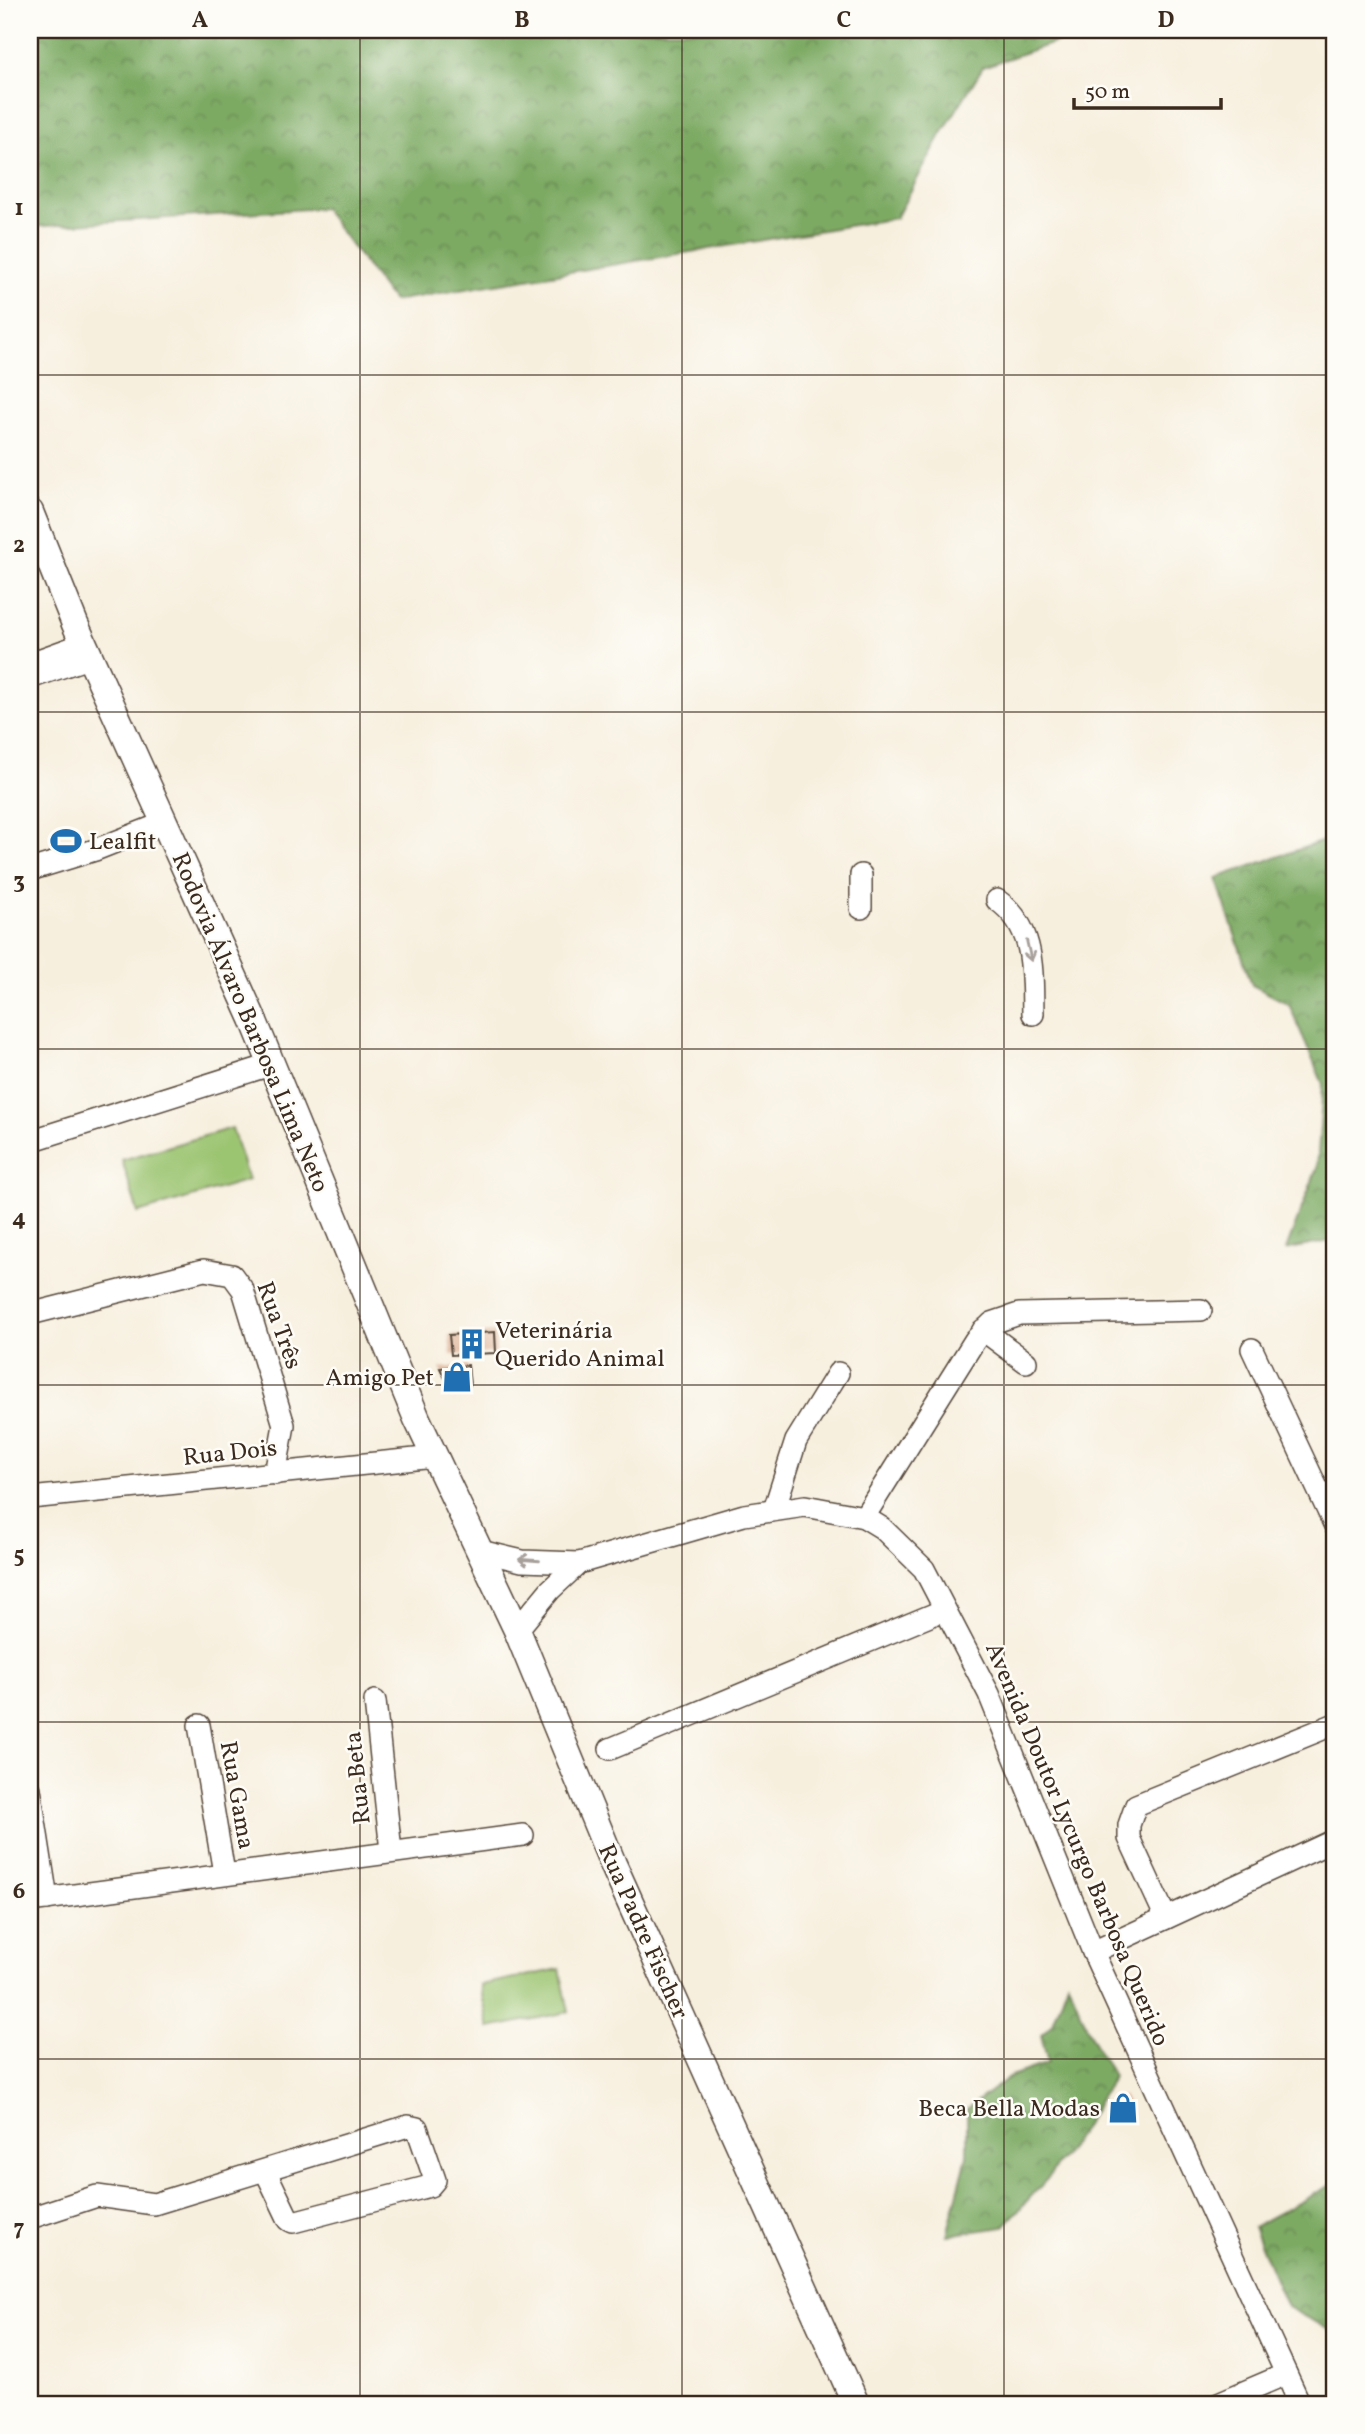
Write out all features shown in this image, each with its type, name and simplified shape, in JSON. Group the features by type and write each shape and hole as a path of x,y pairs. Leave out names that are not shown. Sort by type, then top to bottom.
{"main road":[{"name":"Rodovia Álvaro Barbosa Lima Neto","path":"30,512 88,650 166,822 435,1457"},
{"name":"Rua Padre Fischer","path":"435,1457 517,1630 613,1864 856,2404"}],"street":[{"path":"30,663 88,650"},
{"path":"30,678 88,650"},
{"path":"30,870 70,859 166,822"},
{"path":"861,875 861,908"},
{"path":"998,900 1019,920 1032,956 1033,1014"},
{"path":"30,1141 270,1065"},
{"name":"Rua Três","path":"30,1314 204,1270 232,1275 243,1290 284,1425 275,1474"},
{"path":"864,1517 983,1330 1004,1318 1019,1314 1201,1310"},
{"path":"983,1330 1026,1362"},
{"path":"1252,1349 1335,1526"},
{"path":"774,1510 796,1441 838,1373"},
{"name":"Rua Dois","path":"30,1498 435,1457"},
{"name":"Avenida Doutor Lycurgo Barbosa Querido","path":"579,1563 744,1514 805,1506 864,1517 882,1528 925,1569 989,1694 1093,1952 1300,2404"},
{"path":"480,1551 522,1561 579,1563"},
{"path":"517,1630 550,1590 579,1563"},
{"path":"610,1749 944,1610"},
{"name":"Rua Beta","path":"375,1701 391,1851"},
{"path":"1166,1918 1129,1838 1129,1825 1136,1805 1335,1724"},
{"name":"Rua Gama","path":"199,1725 224,1873"},
{"path":"30,1789 39,1900 224,1873 523,1835"},
{"path":"1093,1952 1335,1840"},
{"path":"30,2218 97,2196 154,2204 413,2126 417,2128 435,2180 430,2186 293,2222 289,2220 266,2172"},
{"path":"1216,2404 1286,2374"}],"green space":[{"path":"30,30 1092,30 983,67 941,135 896,218 393,301 323,208 30,227"},
{"path":"1335,837 1335,1240 1286,1250 1317,1168 1323,1084 1289,1004 1252,985 1216,878"},
{"path":"232,1128 248,1180 138,1213 122,1160"},
{"path":"560,1969 569,2012 489,2028 480,1985"},
{"path":"1068,1982 1091,2037 1113,2076 1083,2129 1047,2179 1003,2227 947,2235 967,2156 967,2109 1011,2076 1048,2063 1041,2035 1053,2023"},
{"path":"1335,2183 1335,2333 1287,2307 1253,2227"}],"building":[{"name":"Veterinária Querido Animal","path":"495,1332 496,1353 451,1355 449,1335"},
{"name":"Amigo Pet","path":"468,1365 470,1385 449,1387 440,1368"},
{"name":"Beca Bella Modas","path":"1123,2095 1133,2114 1121,2118 1113,2102"}],"place":[{"name":"Lealfit","path":"66,841"},
{"name":"Veterinária Querido Animal","path":"472,1344"},
{"name":"Amigo Pet","path":"457,1377"},
{"name":"Beca Bella Modas","path":"1123,2108"}]}
